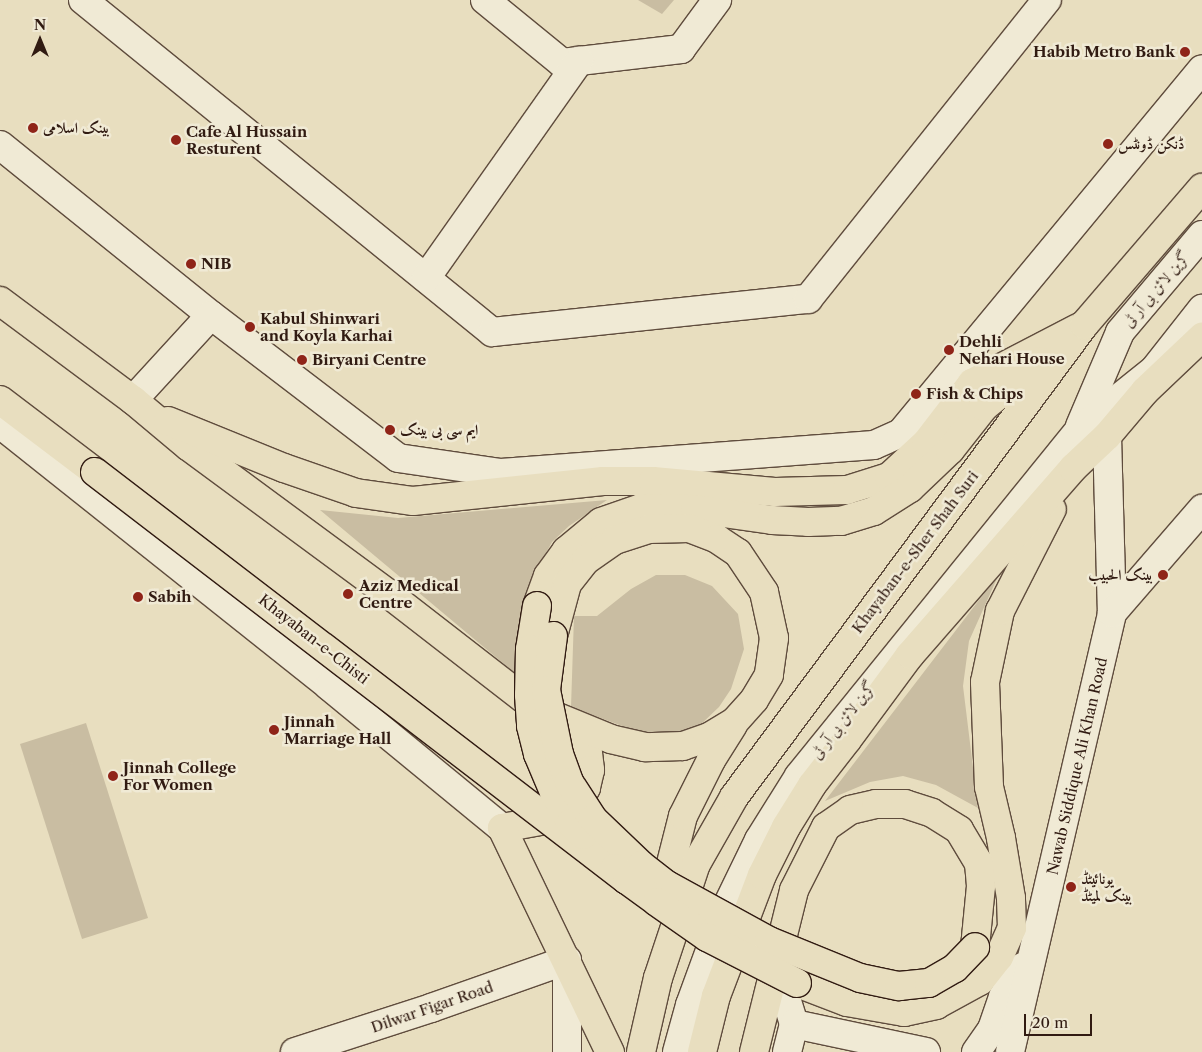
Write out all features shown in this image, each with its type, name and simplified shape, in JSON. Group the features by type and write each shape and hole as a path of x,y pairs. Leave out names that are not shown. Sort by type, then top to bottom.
{"main road":[{"name":"Khayaban-e-Sher Shah Suri","path":"641,1052 658,978 696,864 734,796 1084,325 1202,188"},
{"path":"0,301 142,407 188,446 538,709 588,753 590,770 586,788 573,807 557,818 502,828 610,1052"},
{"path":"1074,468 1000,611 985,682 989,787 1001,838 1011,898 1012,928 999,957 980,981 936,1005 904,1012 848,1002 797,983 707,936 627,880 571,823 538,754 531,726 529,695 530,649 538,606 548,576 566,551 601,522 641,508 695,509 772,520 808,522 841,521 874,511 910,488 950,450 984,407 1084,325"},
{"path":"142,407 284,468 356,493 412,501 603,481 652,481 775,492 847,490 890,477 926,443 972,383 1084,325"},
{"path":"702,1052 716,996 762,875 786,827 812,784 848,740 910,655 1074,468 1107,436 1145,391 1202,337"},
{"name":"Khayaban-e-Chisti","path":"0,400 627,880"},
{"path":"669,942 664,891 678,832 683,816 710,760 734,722 754,700 769,675 774,638 770,612 764,592 738,553 717,539 689,528 648,529 615,540 586,560 567,584 553,636 546,690 562,763 569,782 594,819 641,865 667,885 769,941 860,978 899,986 929,983 955,968 975,947 981,886 979,863 959,830 932,813 906,804 876,804 850,810 826,827 794,890 775,962 754,1052"},
{"path":"538,709 611,739 645,747 682,746 709,737 734,722"}],"street":[{"path":"83,0 492,332 808,299 1046,0"},
{"path":"485,0 562,63 680,48 717,0"},
{"path":"426,278 579,61"},
{"path":"0,145 211,315 398,458 501,473 874,445 901,433 1196,87"},
{"name":"گرین لائن بی آر ٹی","path":"1079,430 1120,332 1202,235"},
{"name":"گرین لائن بی آر ٹی","path":"677,1052 690,1005 724,912 759,840 799,776 847,713 1079,430 1154,370 1202,309"},
{"path":"142,407 211,315"},
{"path":"0,424 329,686 502,828"},
{"path":"1107,436 1112,613"},
{"name":"Nawab Siddique Ali Khan Road","path":"1010,1052 1112,613 1202,509"},
{"path":"976,1052 992,1029 1003,997 1014,976 1032,958"},
{"path":"567,960 567,1052"},
{"name":"Dilwar Figar Road","path":"295,1052 431,1008 567,960"},
{"path":"775,962 794,1024 787,1052"},
{"path":"794,1024 926,1052"}],"shaded area":[{"path":"638,0 674,0 662,14"},
{"path":"607,500 569,526 552,542 541,562 530,586 521,618 516,646 516,674 320,510 398,518"},
{"path":"999,574 969,641 963,686 978,808 936,785 903,776 870,782 825,801"},
{"path":"656,575 685,575 712,586 738,614 744,649 731,689 719,707 697,728 678,732 641,733 571,707 574,616 597,616 631,589"},
{"path":"86,723 148,918 82,939 20,744"}],"place":[{"name":"Habib Metro Bank","path":"1185,52"},
{"name":"بینک اسلامی","path":"33,128"},
{"name":"Cafe Al Hussain Resturent","path":"176,140"},
{"name":"ڈنکن ڈونٹس","path":"1108,144"},
{"name":"NIB","path":"191,264"},
{"name":"Kabul Shinwari and Koyla Karhai","path":"250,327"},
{"name":"Dehli Nehari House","path":"949,350"},
{"name":"Biryani Centre","path":"302,360"},
{"name":"Fish & Chips","path":"916,394"},
{"name":"ایم سی بی بینک","path":"390,430"},
{"name":"بينک الحبيب","path":"1163,575"},
{"name":"Aziz Medical Centre","path":"348,594"},
{"name":"Sabih","path":"138,597"},
{"name":"Jinnah Marriage Hall","path":"274,730"},
{"name":"Jinnah College For Women","path":"113,776"},
{"name":"یونائیٹڈ بینک لمیٹڈ","path":"1071,887"}]}
